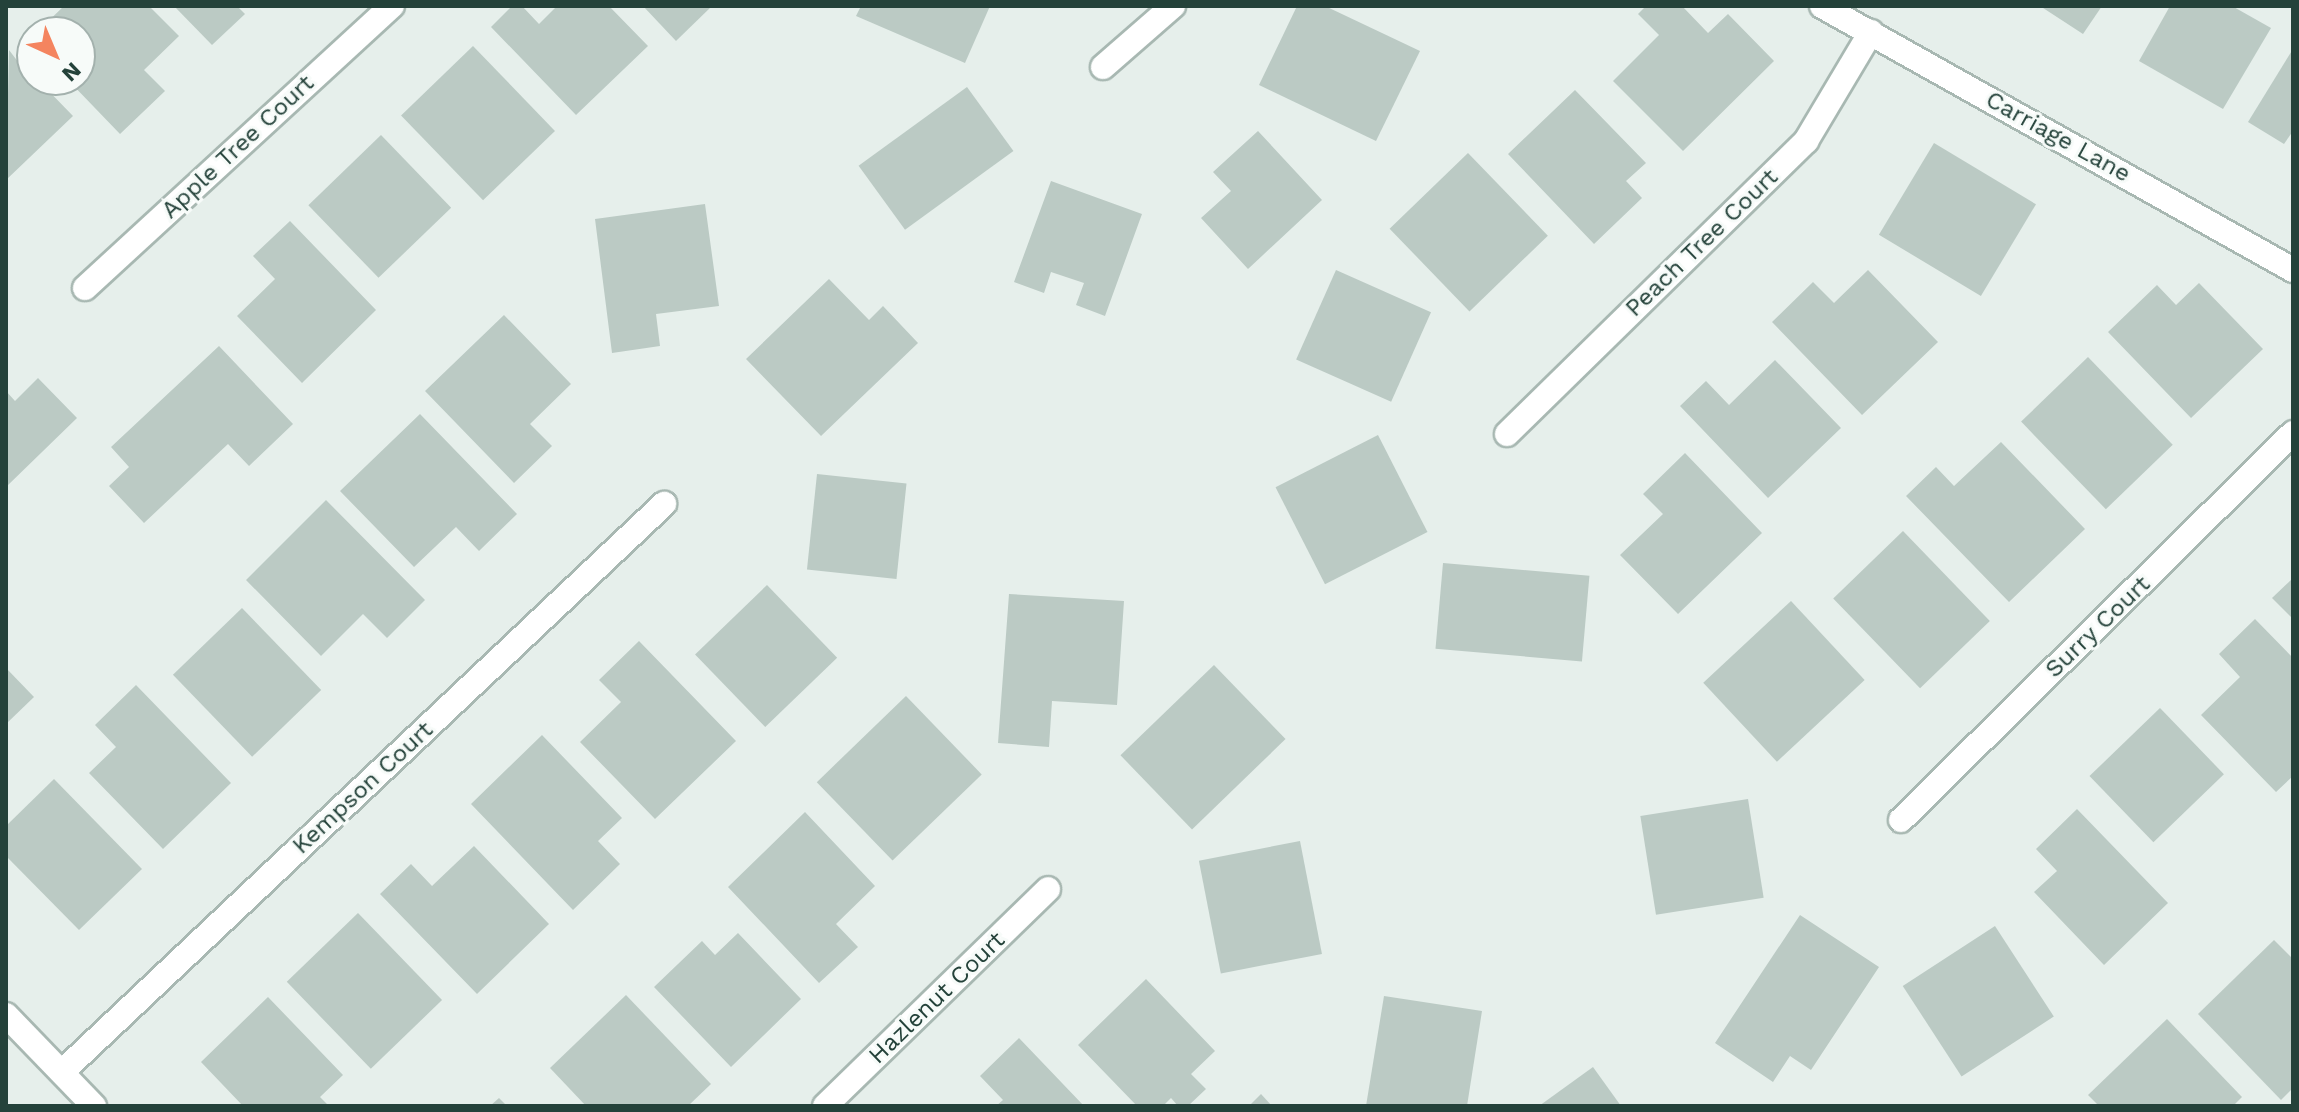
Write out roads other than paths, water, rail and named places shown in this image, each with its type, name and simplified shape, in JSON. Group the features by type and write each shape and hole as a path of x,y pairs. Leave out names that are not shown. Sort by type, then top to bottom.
{"street":[{"name":"Apple Tree Court","path":"85,288 392,6"},
{"path":"1103,67 1173,6"},
{"name":"Carriage Lane","path":"1822,6 2293,270"},
{"name":"Peach Tree Court","path":"1507,434 1806,141 1871,32"},
{"name":"Surry Court","path":"1901,820 2293,433"},
{"name":"Kempson Court","path":"62,1072 664,504"},
{"name":"Hazlenut Court","path":"825,1106 1048,889"},
{"path":"6,1015 94,1106"}]}
